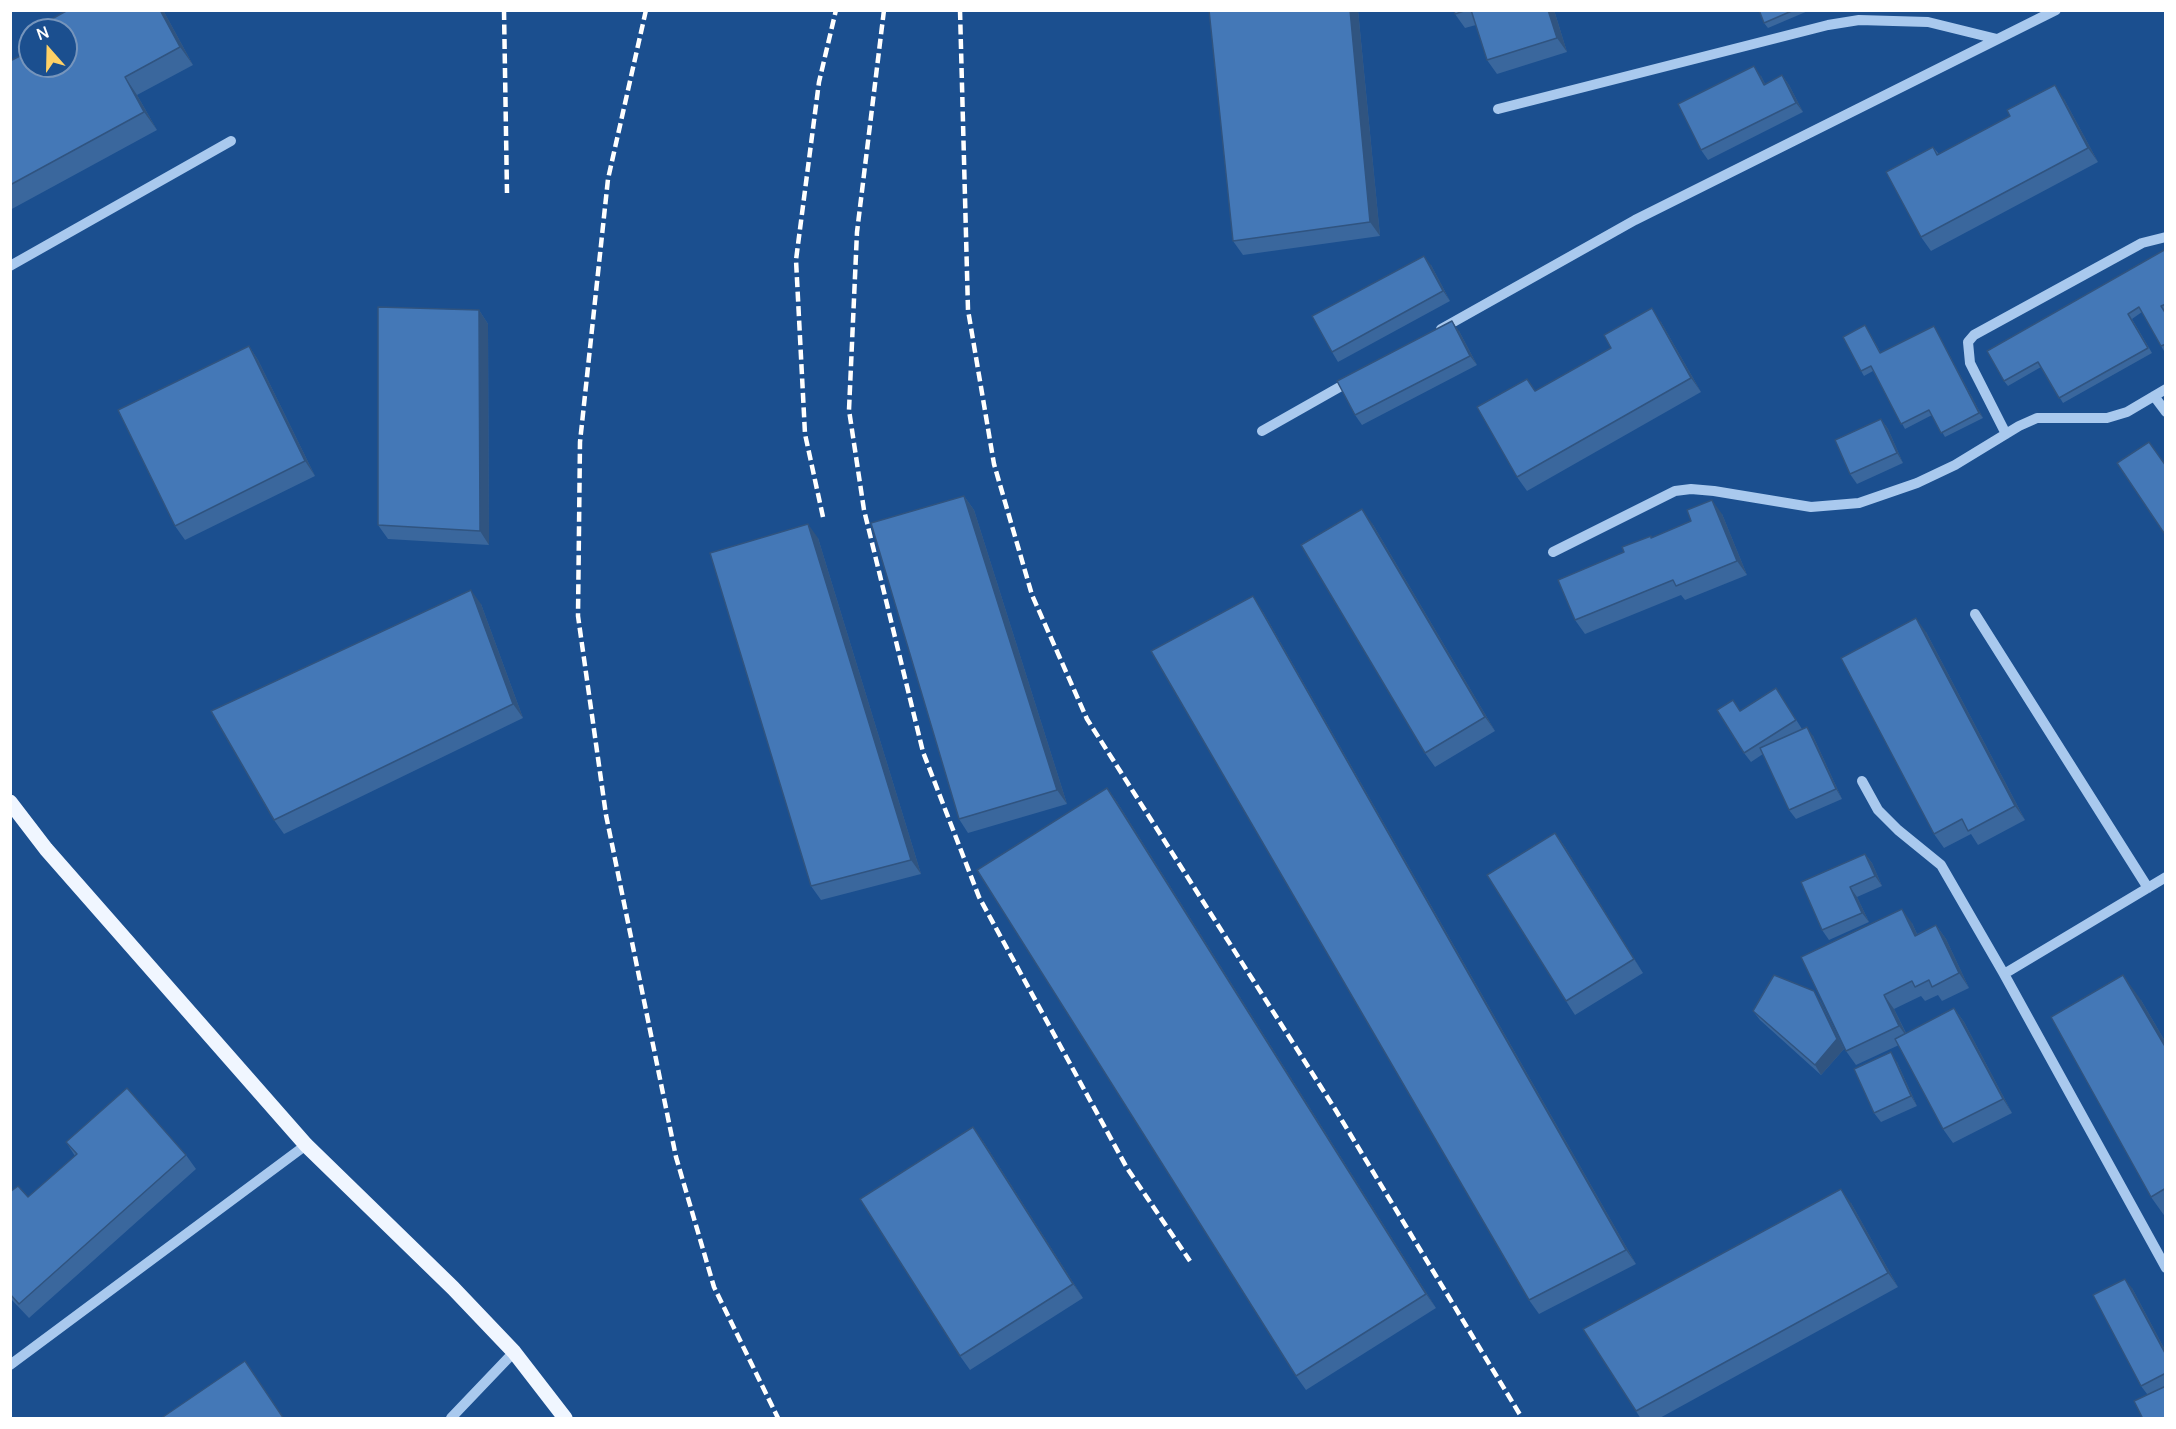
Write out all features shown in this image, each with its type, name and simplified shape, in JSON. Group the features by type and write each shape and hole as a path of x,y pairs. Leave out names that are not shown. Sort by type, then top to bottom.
{"main road":[{"path":"10,802 46,849 306,1145 453,1288 514,1352 565,1419"}],"lane":[{"path":"1428,337 1635,220 2056,10"},
{"path":"1498,109 1827,25 1859,20 1928,22 1997,39"},
{"path":"10,266 231,141"},
{"path":"2006,434 1970,363 1967,351 1968,342 1974,335 2142,243 2166,237"},
{"path":"1262,431 1366,372"},
{"path":"1554,552 1675,491 1691,489 1714,491 1811,507 1859,503 1917,483 1955,465 2037,418 2107,418 2127,412 2166,389"},
{"path":"2154,396 2166,412"},
{"path":"1975,614 2148,888"},
{"path":"1862,781 1878,810 1898,830 1941,865 2004,974 2166,1268"},
{"path":"2004,974 2166,877"},
{"path":"10,1365 306,1145"},
{"path":"451,1419 514,1352"}],"building":[{"path":"68,10 160,10 180,47 125,77 144,112 10,185 10,61 18,57 18,78 78,78 78,18 54,18"},
{"path":"1209,10 1350,10 1370,222 1233,241"},
{"path":"1454,10 1467,10 1455,14"},
{"path":"1471,10 1548,10 1557,38 1487,60"},
{"path":"1759,10 1794,10 1764,23"},
{"path":"1754,66 1764,85 1782,75 1796,103 1701,150 1678,104"},
{"path":"2055,85 2088,148 1921,237 1886,172 1933,147 1937,155 2010,116 2007,110"},
{"path":"2166,249 2166,304 2161,306 2166,314 2166,344 2161,346 2139,307 2128,314 2148,348 2059,398 2038,362 2004,381 1987,351"},
{"path":"1424,256 1443,291 1332,352 1312,316"},
{"path":"378,307 479,310 480,531 378,525"},
{"path":"1652,308 1691,378 1517,477 1477,407 1527,379 1535,391 1611,348 1604,335"},
{"path":"1452,321 1470,356 1355,415 1337,381"},
{"path":"1865,325 1880,353 1934,326 1979,413 1941,433 1929,410 1901,424 1871,366 1861,371 1843,337"},
{"path":"249,346 305,461 175,526 118,410"},
{"path":"1881,419 1897,453 1850,474 1835,440"},
{"path":"2149,442 2166,466 2166,536 2117,463"},
{"path":"964,496 1057,790 959,819 871,523"},
{"path":"1712,500 1737,561 1676,586 1673,580 1575,620 1558,580 1624,552 1622,547 1651,536 1651,538 1691,521 1687,510"},
{"path":"1362,509 1485,717 1425,753 1301,545"},
{"path":"808,524 911,860 811,886 710,553"},
{"path":"471,590 513,704 274,820 211,711"},
{"path":"1253,596 1626,1250 1529,1300 1151,651"},
{"path":"1916,618 2015,806 1968,831 1962,819 1934,834 1841,658"},
{"path":"1776,688 1796,720 1744,753 1717,710 1733,700 1740,711"},
{"path":"1807,727 1836,789 1789,810 1760,748"},
{"path":"1107,788 1426,1294 1296,1376 977,870"},
{"path":"1555,833 1634,959 1566,1001 1487,875"},
{"path":"1865,854 1875,876 1850,887 1862,913 1822,930 1801,882"},
{"path":"1902,909 1915,936 1936,925 1959,973 1932,987 1929,980 1915,987 1912,981 1884,995 1899,1026 1846,1051 1801,957"},
{"path":"1774,975 1814,991 1837,1039 1815,1065 1753,1011"},
{"path":"2123,975 2166,1048 2166,1188 2151,1197 2051,1017"},
{"path":"1954,1008 2003,1099 1943,1129 1895,1039"},
{"path":"1891,1052 1911,1096 1874,1113 1854,1069"},
{"path":"127,1088 186,1155 19,1304 10,1294 10,1192 18,1186 28,1197 77,1154 66,1142"},
{"path":"973,1127 1073,1284 960,1356 860,1199"},
{"path":"1841,1189 1888,1273 1636,1411 1583,1329"},
{"path":"2125,1279 2166,1355 2166,1373 2141,1386 2093,1295"},
{"path":"245,1361 284,1419 160,1419"},
{"path":"2166,1386 2166,1419 2143,1419 2134,1401"}],"railway":[{"path":"504,10 507,193"},
{"path":"646,10 608,179 580,442 578,616 606,815 676,1157 714,1287 778,1418"},
{"path":"823,517 805,434 796,260 819,82 836,10"},
{"path":"884,10 857,232 849,410 864,510 923,752 979,897 1127,1168 1190,1261"},
{"path":"960,10 968,310 994,464 1032,595 1087,719 1335,1109 1522,1418"}]}
